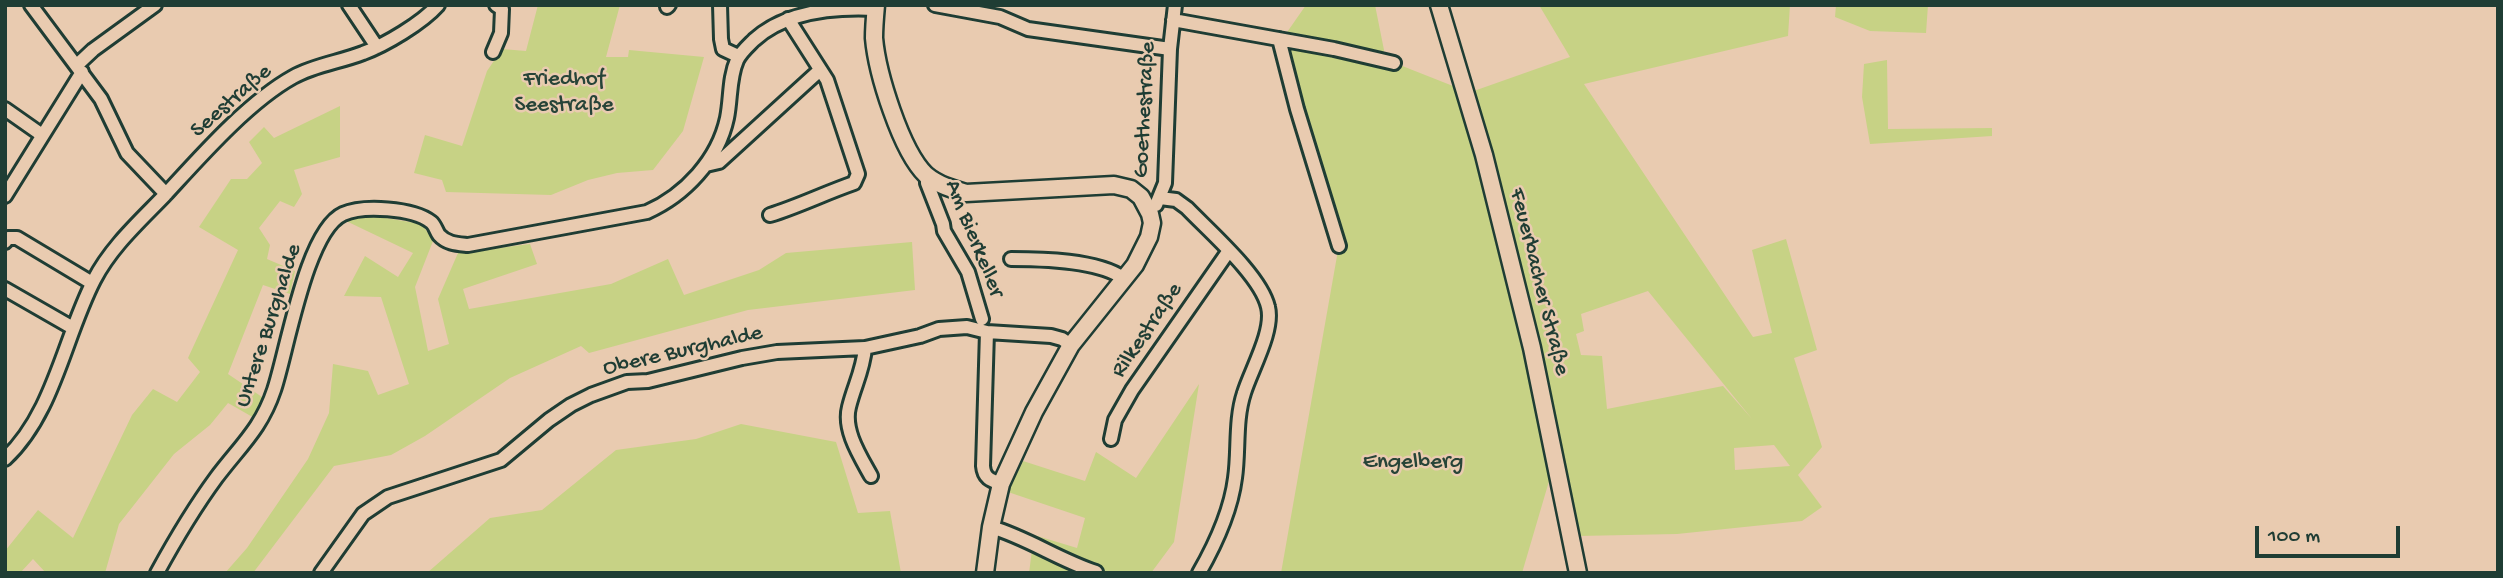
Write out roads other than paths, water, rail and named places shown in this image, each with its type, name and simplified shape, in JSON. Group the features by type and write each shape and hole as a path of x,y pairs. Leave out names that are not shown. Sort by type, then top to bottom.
{"main road":[{"name":"Feuerbacher Straße","path":"1439,5 1484,155 1532,348 1578,573"},
{"path":"876,7 875,47 885,91 902,136 916,163 927,175 949,188 966,192 1114,185 1131,190 1141,197 1152,223 1141,256 1070,345 1042,395 1001,484 991,527 985,573"}],"street":[{"path":"31,5 102,99 127,153 166,194"},
{"path":"5,196 79,69 93,50 155,5"},
{"path":"349,5 377,47"},
{"name":"Seestraße","path":"5,459 19,447 36,421 92,283 114,249 202,155 273,89 296,75 377,47 438,5"},
{"path":"493,52 500,33 502,9 496,5"},
{"path":"720,5 723,49 738,56 767,28 802,14 876,7"},
{"path":"935,5 1000,17 1028,29 1170,49"},
{"path":"1000,17 1010,5"},
{"name":"Goethestraße","path":"1150,214 1165,183 1170,49 1175,5"},
{"path":"769,215 801,206 822,194 854,183 858,174 827,80 788,19"},
{"path":"1172,20 1359,54 1394,63"},
{"path":"1279,39 1304,136 1339,246"},
{"name":"Untere Burghalde","path":"157,573 178,534 216,478 257,428 274,392 297,303 318,246 329,226 343,214 365,210 391,210 415,214 433,223 445,240 468,245 647,212 677,194 706,165 721,138 727,117 732,73 738,56"},
{"name":"Untere Burghalde","path":"706,165 719,162 821,70"},
{"path":"5,109 42,135"},
{"name":"Am Bierkeller","path":"927,175 927,183 944,232 968,272 982,319"},
{"path":"1160,198 1176,200 1187,208 1248,272 1263,292 1269,310 1263,346 1243,395 1235,480 1224,519 1199,573"},
{"path":"5,242 17,238 92,283"},
{"name":"Rilkestraße","path":"1111,439 1115,420 1132,390 1228,252"},
{"path":"1011,259 1044,259 1084,265 1115,272 1123,278"},
{"path":"5,289 74,328"},
{"name":"Obere Burghalde","path":"321,573 363,514 388,497 501,460 549,420 591,395 627,382 648,381 777,352 864,348 920,336 939,328 967,327 987,332 1051,336 1070,345"},
{"name":"Am Bierkeller","path":"987,332 984,474 989,480 1001,484"},
{"path":"864,348 863,367 848,411 849,430 871,476"},
{"path":"991,527 1021,537 1052,555 1096,572"}],"park label":[{"name":"Friedhof Seestraße","path":"564,93"},
{"name":"Engelberg","path":"1413,463"}]}
